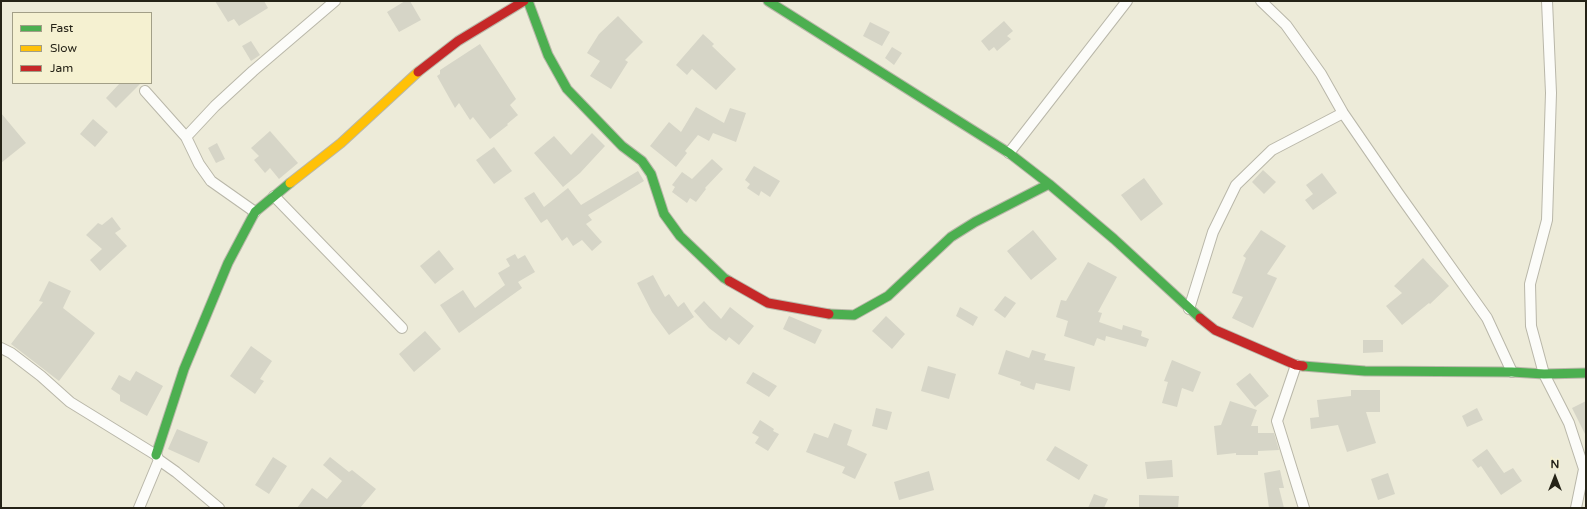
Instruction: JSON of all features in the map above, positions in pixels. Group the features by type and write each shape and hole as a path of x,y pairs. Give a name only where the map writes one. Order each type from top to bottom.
{"street":[{"path":"186,137 253,71 334,1"},
{"path":"139,508 158,457 184,369 228,263 255,212 341,143 423,67 458,41 524,1"},
{"path":"528,1 548,55 567,89 622,146 642,161 651,174 664,214 680,236 724,278 768,303 826,314 854,315 888,296 951,237 975,222 1049,184"},
{"path":"768,1 1009,153 1049,184 1114,239 1189,309 1215,330 1296,365 1366,371 1586,374"},
{"path":"1009,153 1127,1"},
{"path":"1261,1 1290,31 1321,74 1343,113 1487,318 1512,372"},
{"path":"1547,1 1551,93 1547,220 1530,284 1531,326 1544,374 1568,423 1584,469 1576,508"},
{"path":"145,91 186,137 199,164 211,181 255,212"},
{"path":"1189,309 1213,232 1236,185 1272,150 1343,113"},
{"path":"274,196 402,328"},
{"path":"1,348 11,353 41,376 70,402 158,457 219,508"},
{"path":"1296,365 1277,421 1304,508"}],"building":[{"path":"215,1 264,1 268,8 239,26 234,19 228,22"},
{"path":"405,1 410,1 421,20 399,32 387,12"},
{"path":"618,16 643,42 625,60 628,62 611,89 590,76 600,61 587,53 599,34"},
{"path":"1004,21 1013,31 1007,36 1011,39 997,51 994,47 989,51 981,41"},
{"path":"870,22 890,32 882,46 863,36"},
{"path":"703,34 714,44 712,46 736,69 716,90 692,69 687,75 676,65"},
{"path":"251,41 260,55 251,61 242,46"},
{"path":"480,44 516,99 510,105 518,115 490,139 473,117 470,120 459,103 455,108 437,76 440,74 440,70"},
{"path":"892,47 902,53 894,65 885,58"},
{"path":"119,84 140,84 116,108 106,98"},
{"path":"696,107 724,123 730,108 746,113 736,142 713,133 709,141 698,135 685,151 687,153 676,167 650,146 669,122 681,132"},
{"path":"1,113 26,143 1,163"},
{"path":"93,119 108,132 95,147 80,134"},
{"path":"270,131 298,163 279,179 270,168 265,173 254,160 259,156 251,148"},
{"path":"592,133 605,146 580,173 563,187 534,153 554,136 571,155"},
{"path":"217,143 225,159 216,163 208,148"},
{"path":"494,147 512,171 494,184 476,160"},
{"path":"712,159 723,169 705,188 706,189 696,202 690,198 687,203 672,192 675,187 672,185 682,172 692,179"},
{"path":"754,166 780,181 770,197 761,191 759,196 747,188 750,184 745,180"},
{"path":"1263,170 1276,182 1264,194 1252,182"},
{"path":"638,171 644,181 588,215 592,220 586,224 602,242 592,251 582,240 573,246 567,237 562,241 547,219 541,223 524,198 534,192 544,207 568,188 581,205"},
{"path":"1322,173 1337,193 1313,210 1305,200 1313,194 1306,185"},
{"path":"1144,178 1163,204 1141,221 1121,195"},
{"path":"112,217 121,229 115,233 127,246 100,271 90,260 102,249 86,235 98,223 102,225"},
{"path":"1033,230 1057,259 1031,280 1007,251"},
{"path":"1261,230 1286,246 1267,274 1277,278 1253,328 1232,318 1243,297 1232,293 1246,258 1243,256"},
{"path":"439,250 454,269 435,284 420,266"},
{"path":"515,254 518,259 525,255 535,272 518,282 522,288 459,333 440,305 463,290 475,308 505,285 498,273 510,266 506,259"},
{"path":"1423,258 1449,286 1430,304 1429,303 1402,325 1386,306 1402,293 1394,286"},
{"path":"1088,262 1117,277 1098,312 1102,313 1099,322 1122,330 1123,325 1142,331 1141,336 1149,339 1146,347 1106,336 1105,341 1097,338 1094,346 1064,336 1068,321 1056,317 1061,300 1066,301"},
{"path":"653,275 665,297 669,294 678,307 684,302 694,317 669,335 652,312 637,283"},
{"path":"49,281 71,291 63,308 95,333 59,381 11,344 43,302 39,301"},
{"path":"1005,296 1016,303 1005,318 994,310"},
{"path":"704,301 721,319 730,307 754,326 739,345 729,337 726,341 709,328 694,311"},
{"path":"960,307 978,317 973,326 956,316"},
{"path":"789,316 822,330 815,344 783,329"},
{"path":"886,316 905,334 892,349 872,331"},
{"path":"425,331 441,349 414,372 399,354"},
{"path":"1363,340 1383,340 1383,352 1363,353"},
{"path":"251,346 272,361 260,379 264,381 255,394 230,376"},
{"path":"1006,350 1029,358 1032,350 1046,354 1044,360 1075,367 1070,391 1036,383 1034,390 1020,385 1021,382 998,374"},
{"path":"1172,360 1201,372 1193,392 1182,388 1177,407 1162,403 1168,382 1164,381"},
{"path":"928,366 956,374 949,399 921,391"},
{"path":"136,371 163,386 147,416 120,401 120,395 111,389 119,375 130,381"},
{"path":"753,372 777,386 769,397 746,383"},
{"path":"1250,373 1269,396 1255,407 1236,384"},
{"path":"1351,390 1380,390 1380,412 1366,412 1376,443 1347,452 1338,425 1311,429 1310,418 1319,417 1317,400 1351,396"},
{"path":"1230,401 1257,410 1251,426 1258,426 1258,433 1274,433 1279,450 1258,451 1258,455 1236,455 1236,453 1217,455 1214,426 1221,425"},
{"path":"1586,401 1586,436 1572,408"},
{"path":"876,408 892,412 887,430 872,426"},
{"path":"1477,408 1483,420 1467,427 1462,416"},
{"path":"760,420 779,434 768,451 755,443 759,437 752,433"},
{"path":"834,423 852,430 847,445 867,454 855,479 842,473 845,467 806,452 814,433 828,438"},
{"path":"177,429 208,442 199,463 168,449"},
{"path":"1055,446 1088,465 1079,480 1046,460"},
{"path":"1487,449 1504,473 1513,468 1522,481 1501,495 1481,466 1478,468 1472,460"},
{"path":"273,457 287,466 269,494 255,485"},
{"path":"330,457 349,472 352,470 376,489 360,508 297,508 312,488 327,499 342,481 323,465"},
{"path":"1172,460 1173,477 1147,479 1145,462"},
{"path":"1280,470 1284,488 1279,488 1284,508 1269,508 1264,473"},
{"path":"929,471 934,490 899,500 894,482"},
{"path":"1388,473 1395,494 1378,500 1371,479"},
{"path":"1094,494 1108,499 1104,508 1088,508"},
{"path":"1139,495 1179,496 1178,508 1139,508"}],"traffic: fast":[{"path":"528,1 548,55 567,89 622,146 642,161 651,174 664,214 680,236 729,281"},
{"path":"768,1 1009,153 1049,184 1114,239 1200,318"},
{"path":"156,455 184,369 228,263 255,212 290,183"},
{"path":"829,314 854,315 888,296 951,237 975,222 1049,184"},
{"path":"1303,366 1365,371 1512,372 1544,374 1586,373"}],"traffic: slow":[{"path":"290,183 341,143 418,72"}],"traffic: jam":[{"path":"418,72 458,41 524,1"},
{"path":"729,281 768,303 829,314"},
{"path":"1200,318 1215,330 1296,365 1303,366"}]}
